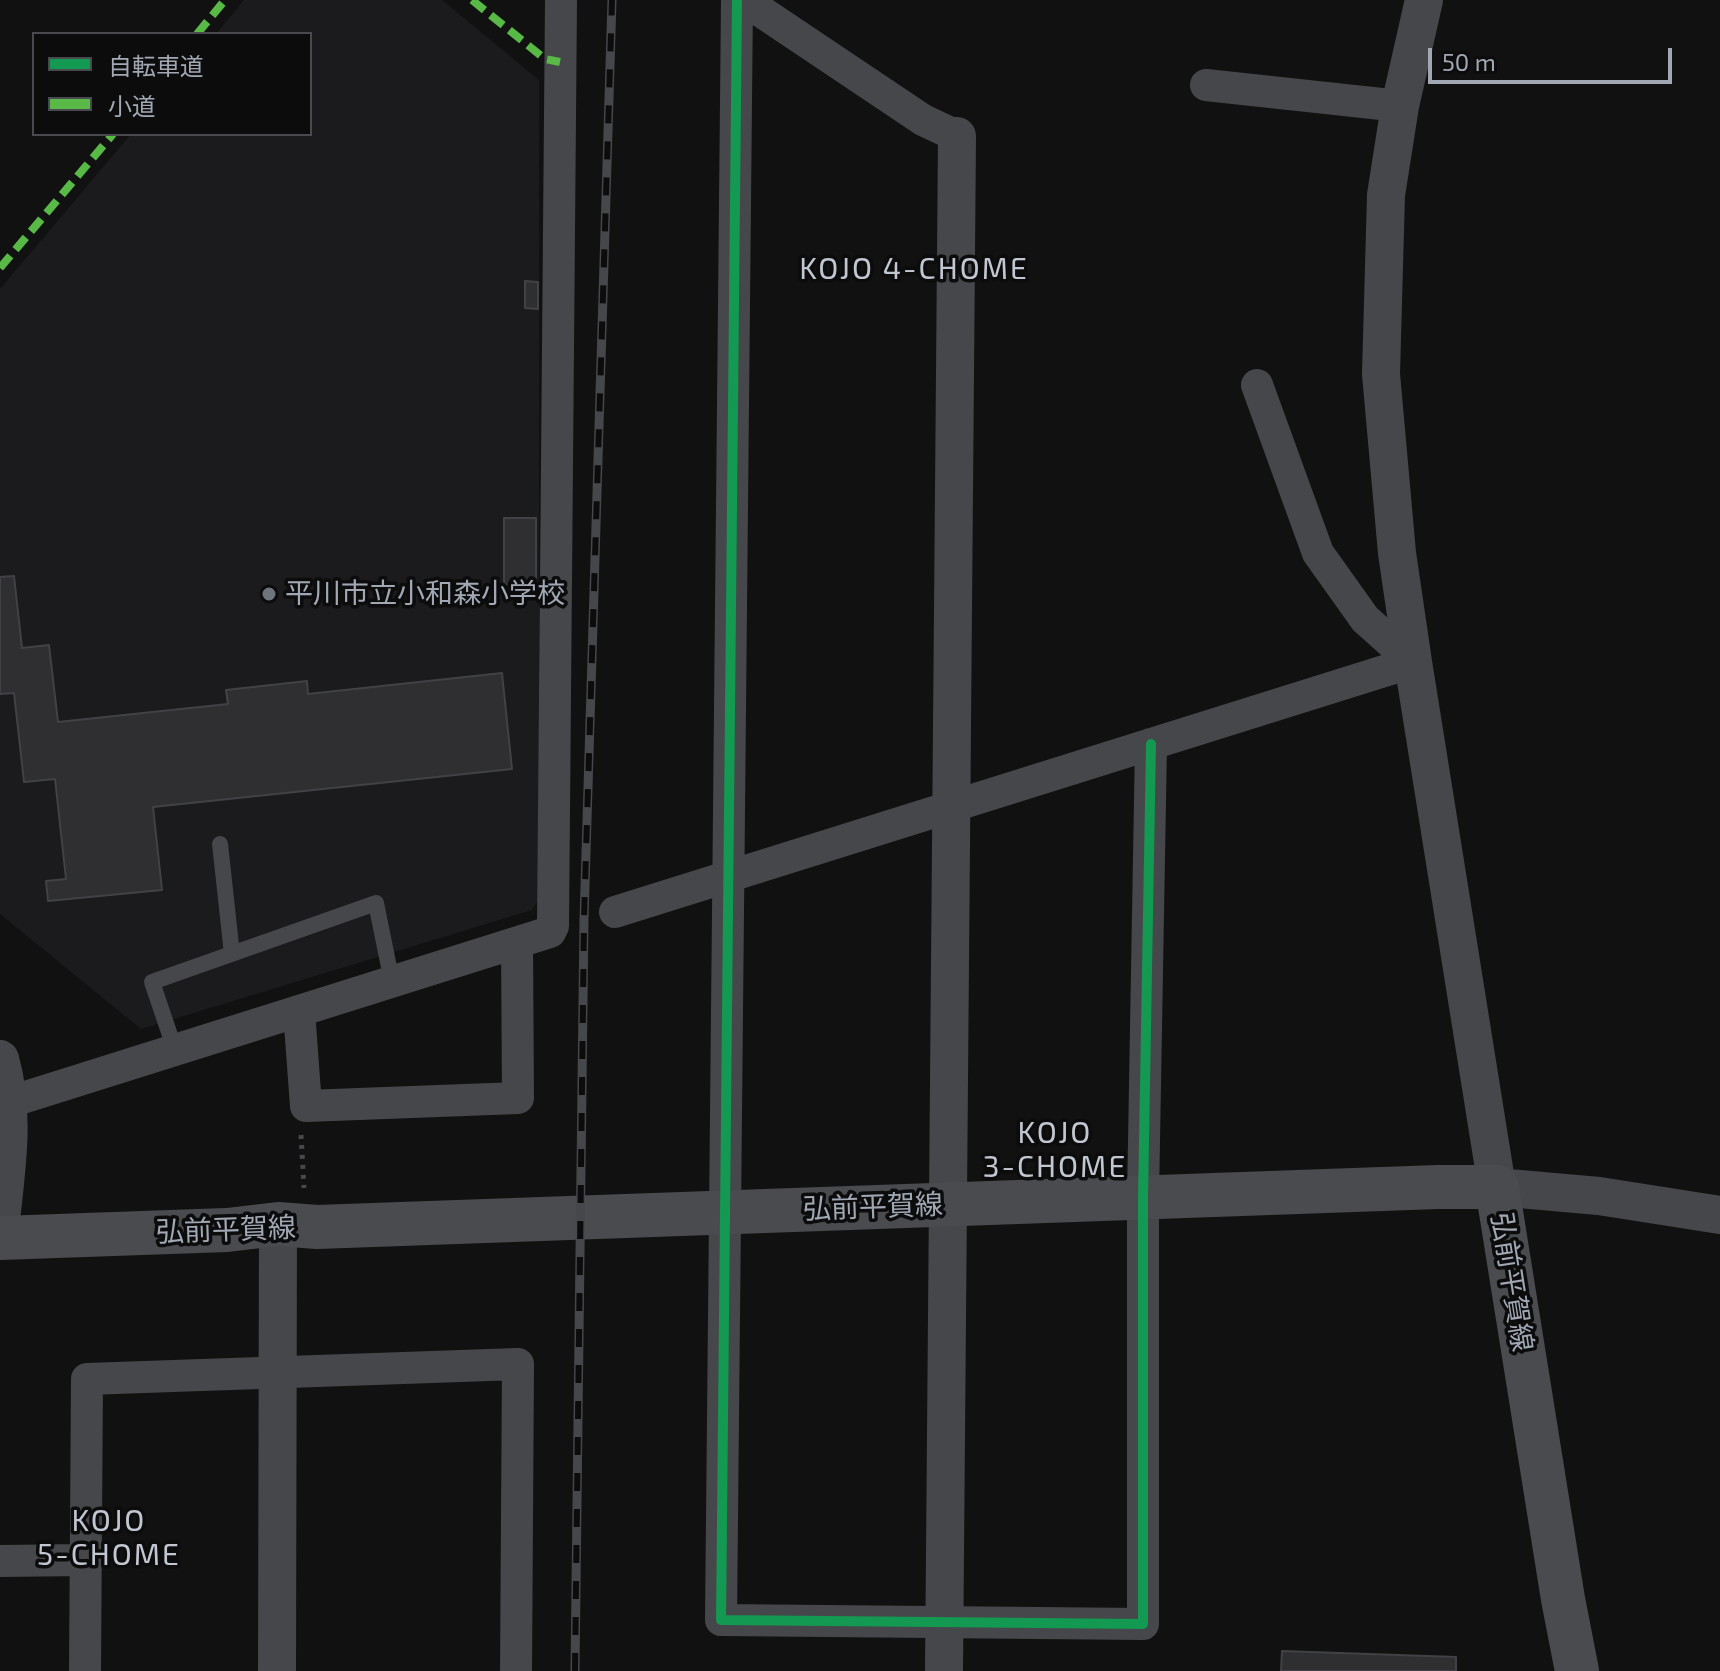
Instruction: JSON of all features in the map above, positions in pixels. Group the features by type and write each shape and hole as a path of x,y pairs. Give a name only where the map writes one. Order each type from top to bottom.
{"main road":[{"name":"弘前平賀線","path":"0,1238 227,1230 291,1210 317,1227 1497,1187 1577,1671"}],"street":[{"path":"4,1104 550,932 553,926 561,0"},
{"path":"737,0 721,1620 1143,1624 1143,1198 1151,744"},
{"path":"744,0 923,120 957,136 944,1671"},
{"path":"1424,0 1400,106 1386,195 1381,374 1397,553 1497,1187 1599,1196 1720,1215"},
{"path":"1206,85 1400,106"},
{"path":"1257,385 1318,553 1365,619 1413,662"},
{"path":"615,912 1413,662"},
{"path":"299,1011 306,1106 518,1098 517,943"},
{"path":"0,1059 9,1131 0,1229"},
{"path":"277,1671 279,1372 291,1210"},
{"path":"85,1671 87,1379 518,1364 516,1671"},
{"path":"0,1561 85,1560"}],"lane":[{"path":"220,844 232,954"},
{"path":"175,1050 152,982 376,903 392,982"}],"path":[{"path":"291,1210 306,1106"}],"shaded area":[{"name":"平川市立小和森小学校","path":"244,0 442,0 539,80 539,899 532,910 141,1029 0,914 0,289 129,136 312,136 312,32 218,32"}],"building":[{"path":"525,281 538,282 538,309 525,308"},
{"path":"504,518 536,518 536,585 504,584"},
{"path":"14,576 22,648 49,645 58,722 228,704 226,690 307,681 308,694 502,673 512,769 153,807 162,890 48,901 46,881 66,879 55,779 24,782 14,693 0,694 0,577"},
{"path":"1282,1651 1456,1657 1456,1671 1281,1671"}],"railway":[{"path":"575,1671 584,919 612,0"}],"marked path":[{"path":"199,32 225,0"},
{"path":"472,0 545,59 560,62"},
{"path":"0,268 111,136"}],"cycle path":[{"path":"737,0 721,1620 1143,1624 1143,1198 1151,744"}],"place":[{"name":"平川市立小和森小学校","path":"269,594"}],"district":[{"name":"KOJO 4-CHOME","path":"914,269"},
{"name":"KOJO 3-CHOME","path":"1055,1150"},
{"name":"KOJO 5-CHOME","path":"109,1538"}]}
